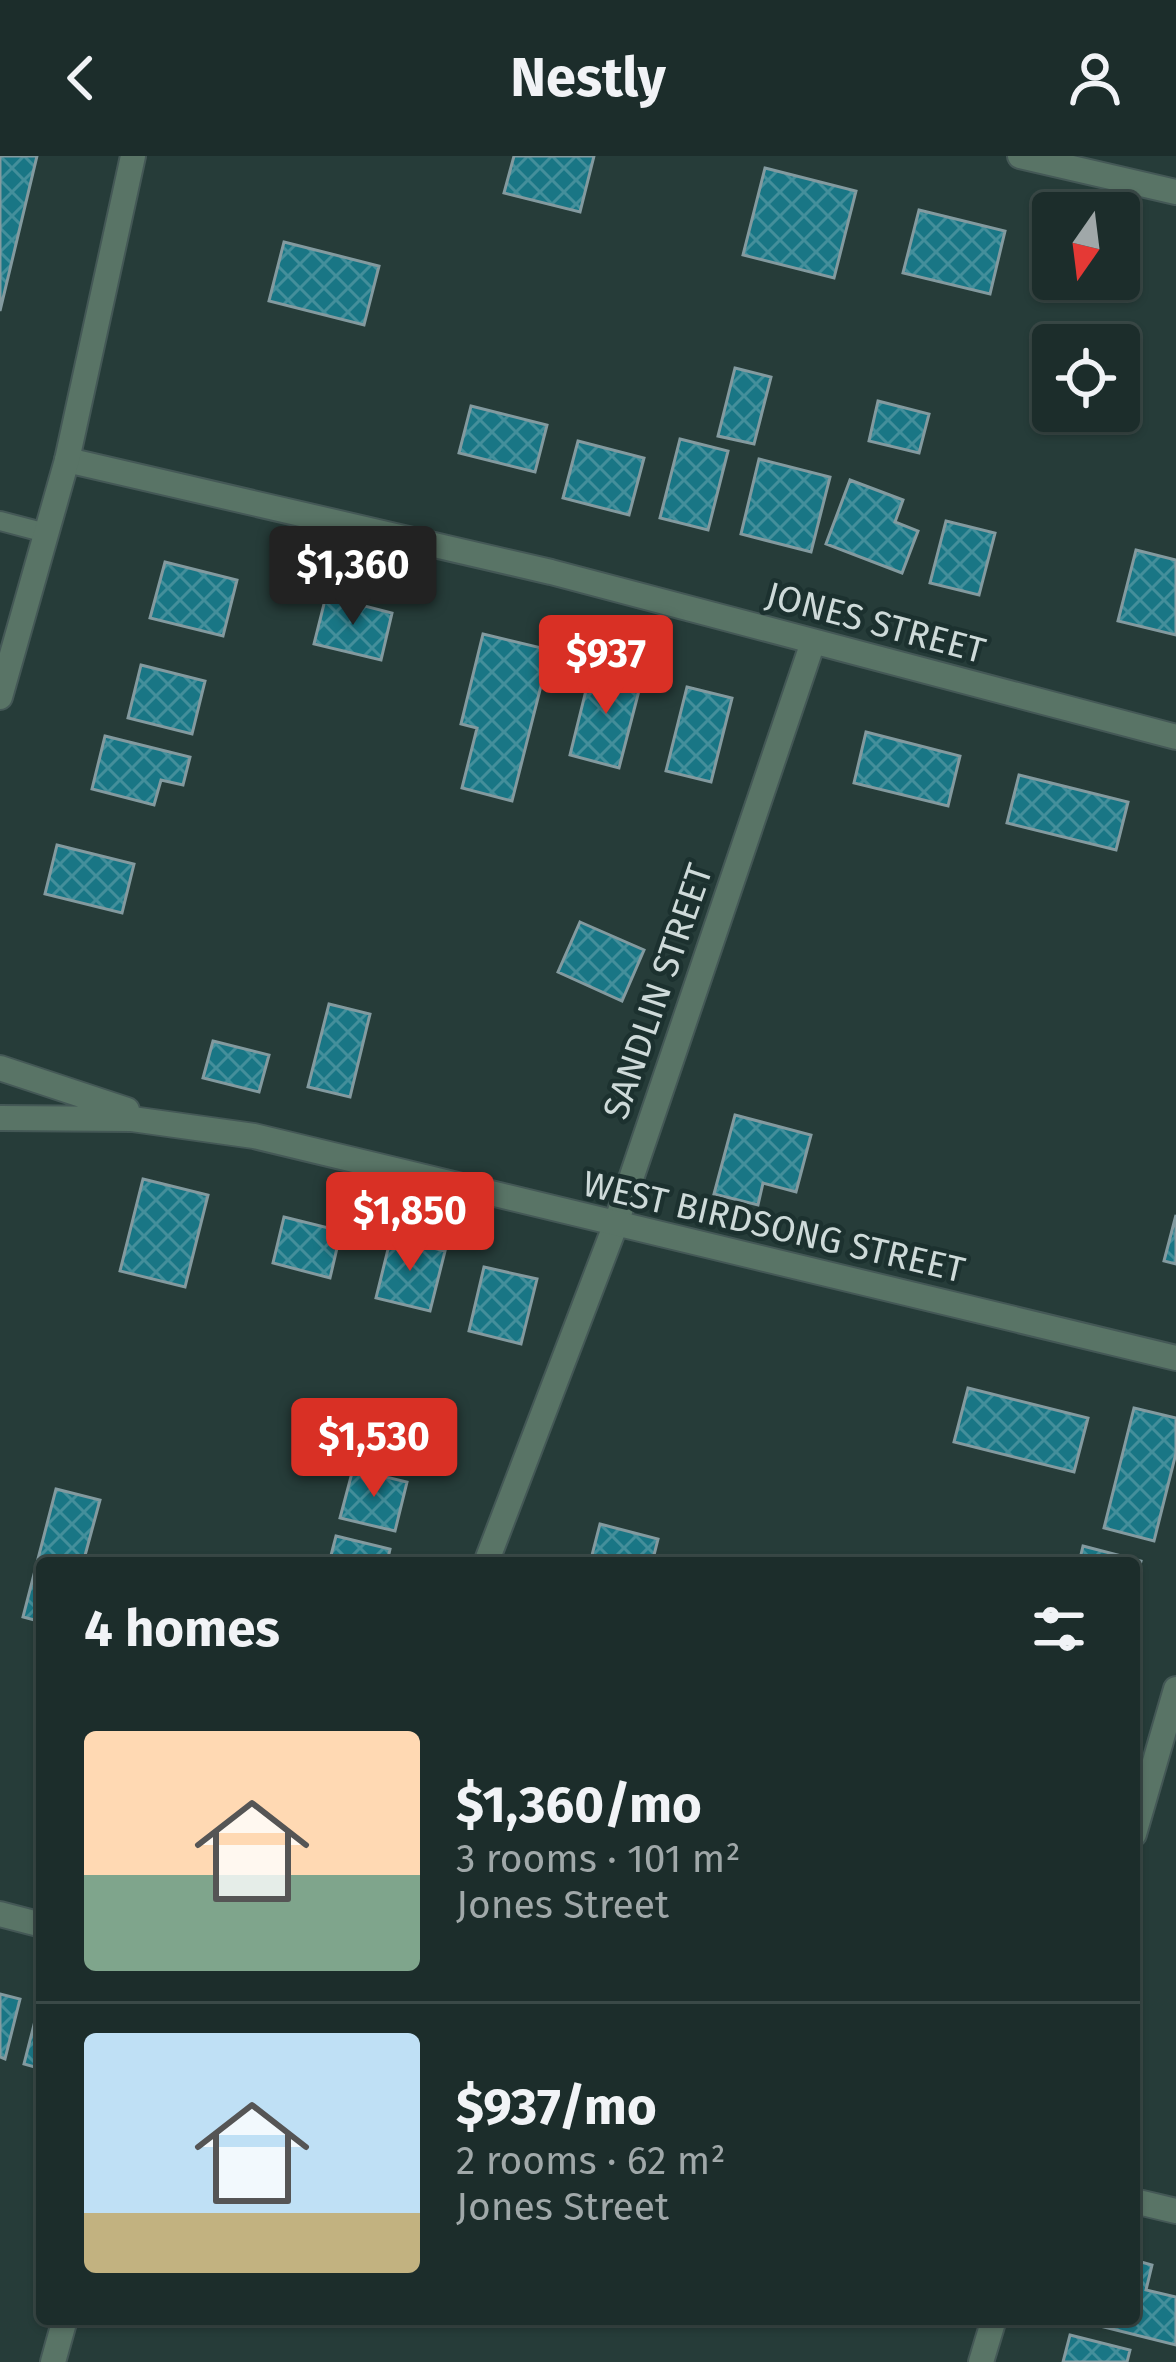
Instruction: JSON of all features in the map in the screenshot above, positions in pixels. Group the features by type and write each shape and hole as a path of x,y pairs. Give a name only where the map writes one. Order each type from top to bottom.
{"street":[{"path":"0,697 68,460 133,156"},
{"path":"1020,156 1176,192"},
{"name":"JONES STREET","path":"68,460 551,572 1176,737"},
{"name":"SANDLIN STREET","path":"488,1557 615,1226 813,642"},
{"path":"0,1068 158,1120"},
{"name":"WEST BIRDSONG STREET","path":"0,1118 158,1120 254,1136 1176,1358"},
{"path":"1140,1813 1176,1689"},
{"path":"0,1914 36,1923"},
{"path":"1140,2203 1176,2212"},
{"path":"52,2362 63,2325"},
{"path":"981,2362 992,2325"}],"lane":[{"path":"0,521 46,533"}],"building":[{"path":"0,156 37,156 0,311"},
{"path":"514,156 594,156 580,212 504,193"},
{"path":"765,168 856,191 834,278 743,255"},
{"path":"919,210 1005,231 990,294 903,273"},
{"path":"284,242 379,266 364,325 269,301"},
{"path":"735,368 771,377 754,444 718,436"},
{"path":"878,401 929,414 919,453 869,441"},
{"path":"471,406 547,425 535,472 459,453"},
{"path":"680,439 728,451 708,530 660,518"},
{"path":"578,441 644,458 629,515 563,498"},
{"path":"759,459 830,477 811,552 741,534"},
{"path":"850,480 903,500 895,522 918,531 902,573 826,544"},
{"path":"946,521 995,533 979,595 930,583"},
{"path":"1136,550 1176,560 1176,635 1118,621"},
{"path":"165,562 237,580 223,636 150,618"},
{"path":"326,596 392,613 381,660 314,644"},
{"path":"483,634 550,650 512,801 462,788 477,728 461,724"},
{"path":"141,665 205,681 192,734 128,718"},
{"path":"592,666 642,679 619,768 570,755"},
{"path":"687,687 732,698 711,782 666,771"},
{"path":"866,732 960,756 948,806 854,783"},
{"path":"105,736 190,757 183,785 161,780 154,805 92,789"},
{"path":"1019,775 1128,802 1116,850 1007,823"},
{"path":"57,845 134,864 122,913 45,894"},
{"path":"580,922 644,950 622,1001 558,972"},
{"path":"329,1004 370,1014 350,1097 308,1087"},
{"path":"213,1041 269,1055 259,1092 203,1078"},
{"path":"735,1115 811,1135 796,1192 763,1183 758,1205 714,1194"},
{"path":"143,1179 208,1195 185,1287 120,1271"},
{"path":"1176,1215 1176,1264 1164,1261"},
{"path":"284,1217 341,1231 330,1278 273,1263"},
{"path":"391,1237 445,1251 430,1311 376,1298"},
{"path":"484,1267 537,1279 521,1344 469,1331"},
{"path":"968,1388 1088,1418 1074,1472 954,1442"},
{"path":"1134,1408 1176,1418 1176,1453 1154,1541 1104,1528"},
{"path":"353,1469 407,1482 395,1531 340,1518"},
{"path":"56,1489 100,1500 85,1557 38,1557"},
{"path":"600,1524 658,1539 654,1557 592,1557"},
{"path":"336,1536 390,1549 388,1557 331,1557"},
{"path":"1083,1546 1126,1557 1080,1557"},
{"path":"36,1567 36,1620 23,1617"},
{"path":"0,1994 20,1999 5,2059 0,2057"},
{"path":"36,2017 36,2067 24,2064"},
{"path":"1140,2262 1152,2265 1146,2290 1176,2297 1176,2345 1096,2325 1140,2325"},
{"path":"1070,2335 1130,2350 1127,2362 1063,2362"}]}
